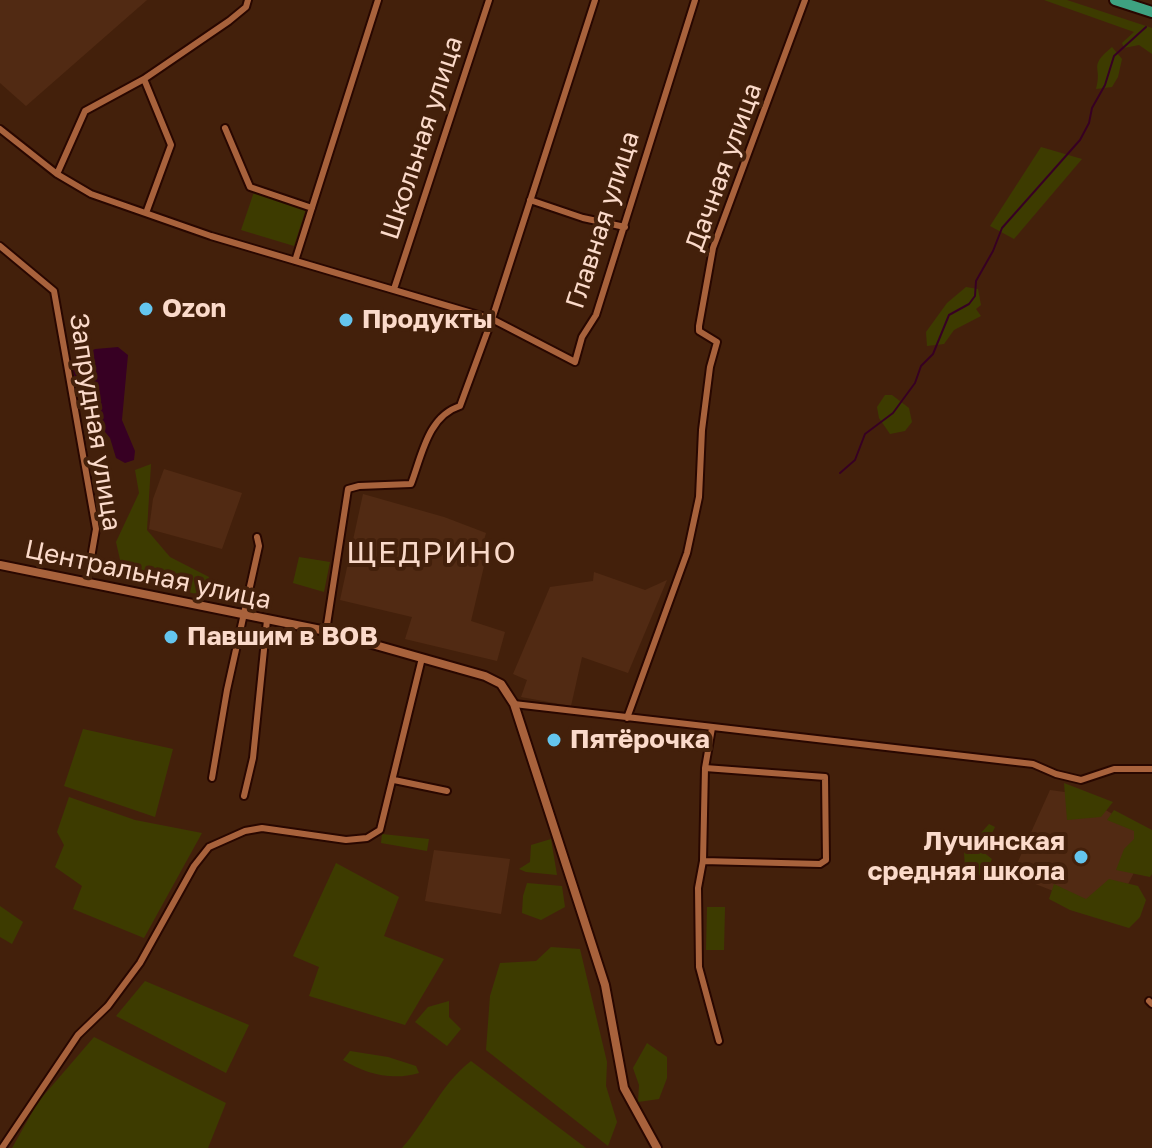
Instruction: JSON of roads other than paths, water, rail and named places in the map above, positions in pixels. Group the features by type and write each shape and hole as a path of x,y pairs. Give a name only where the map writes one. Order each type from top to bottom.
{"highway":[{"path":"1115,0 1152,12"}],"street":[{"path":"57,174 85,111 144,79 229,21 246,7 248,0"},
{"path":"295,261 378,0"},
{"name":"Школьная улица","path":"394,289 489,0"},
{"path":"326,631 348,489 411,484 433,426 446,411 460,406 492,319 595,0"},
{"name":"Главная улица","path":"492,319 575,362 582,337 596,315 695,0"},
{"name":"Дачная улица","path":"627,718 687,553 699,497 701,435 710,367 717,342 699,331 713,248 805,0"},
{"path":"144,79 171,145 146,213"},
{"path":"225,128 250,187 312,208"},
{"path":"0,129 57,174 91,194 295,261 492,319"},
{"path":"530,200 583,218 625,227"},
{"name":"Запрудная улица","path":"0,246 54,291 96,529 87,581"},
{"path":"212,778 259,546 257,537"},
{"name":"Центральная улица","path":"0,565 326,631 485,676 501,684 514,704 605,985 624,1088 657,1148"},
{"path":"244,796 253,758 267,620"},
{"path":"2,1148 78,1035 108,1006 140,963 194,866 214,843 253,829 280,829 346,840 367,838 380,830 422,658"},
{"path":"514,704 1033,764 1081,780 1114,769 1152,769"},
{"path":"712,728 705,768 703,861 698,888 699,967 719,1041"},
{"path":"703,861 820,864 826,860 825,777 705,768"},
{"path":"394,780 447,791"}],"waterway":[{"path":"840,473 855,460 865,434 893,413 915,383 921,366 933,354 949,315 969,304 975,296 976,281 1002,228 1080,140 1105,85 1114,56 1146,27"}],"place":[{"name":"Ozon","path":"146,309"},
{"name":"Продукты","path":"346,320"},
{"name":"Павшим в ВОВ","path":"171,637"},
{"name":"Пятёрочка","path":"554,740"},
{"name":"Лучинская средняя школа","path":"1081,857"}],"district":[{"name":"ЩЕДРИНО","path":"432,553"}]}
